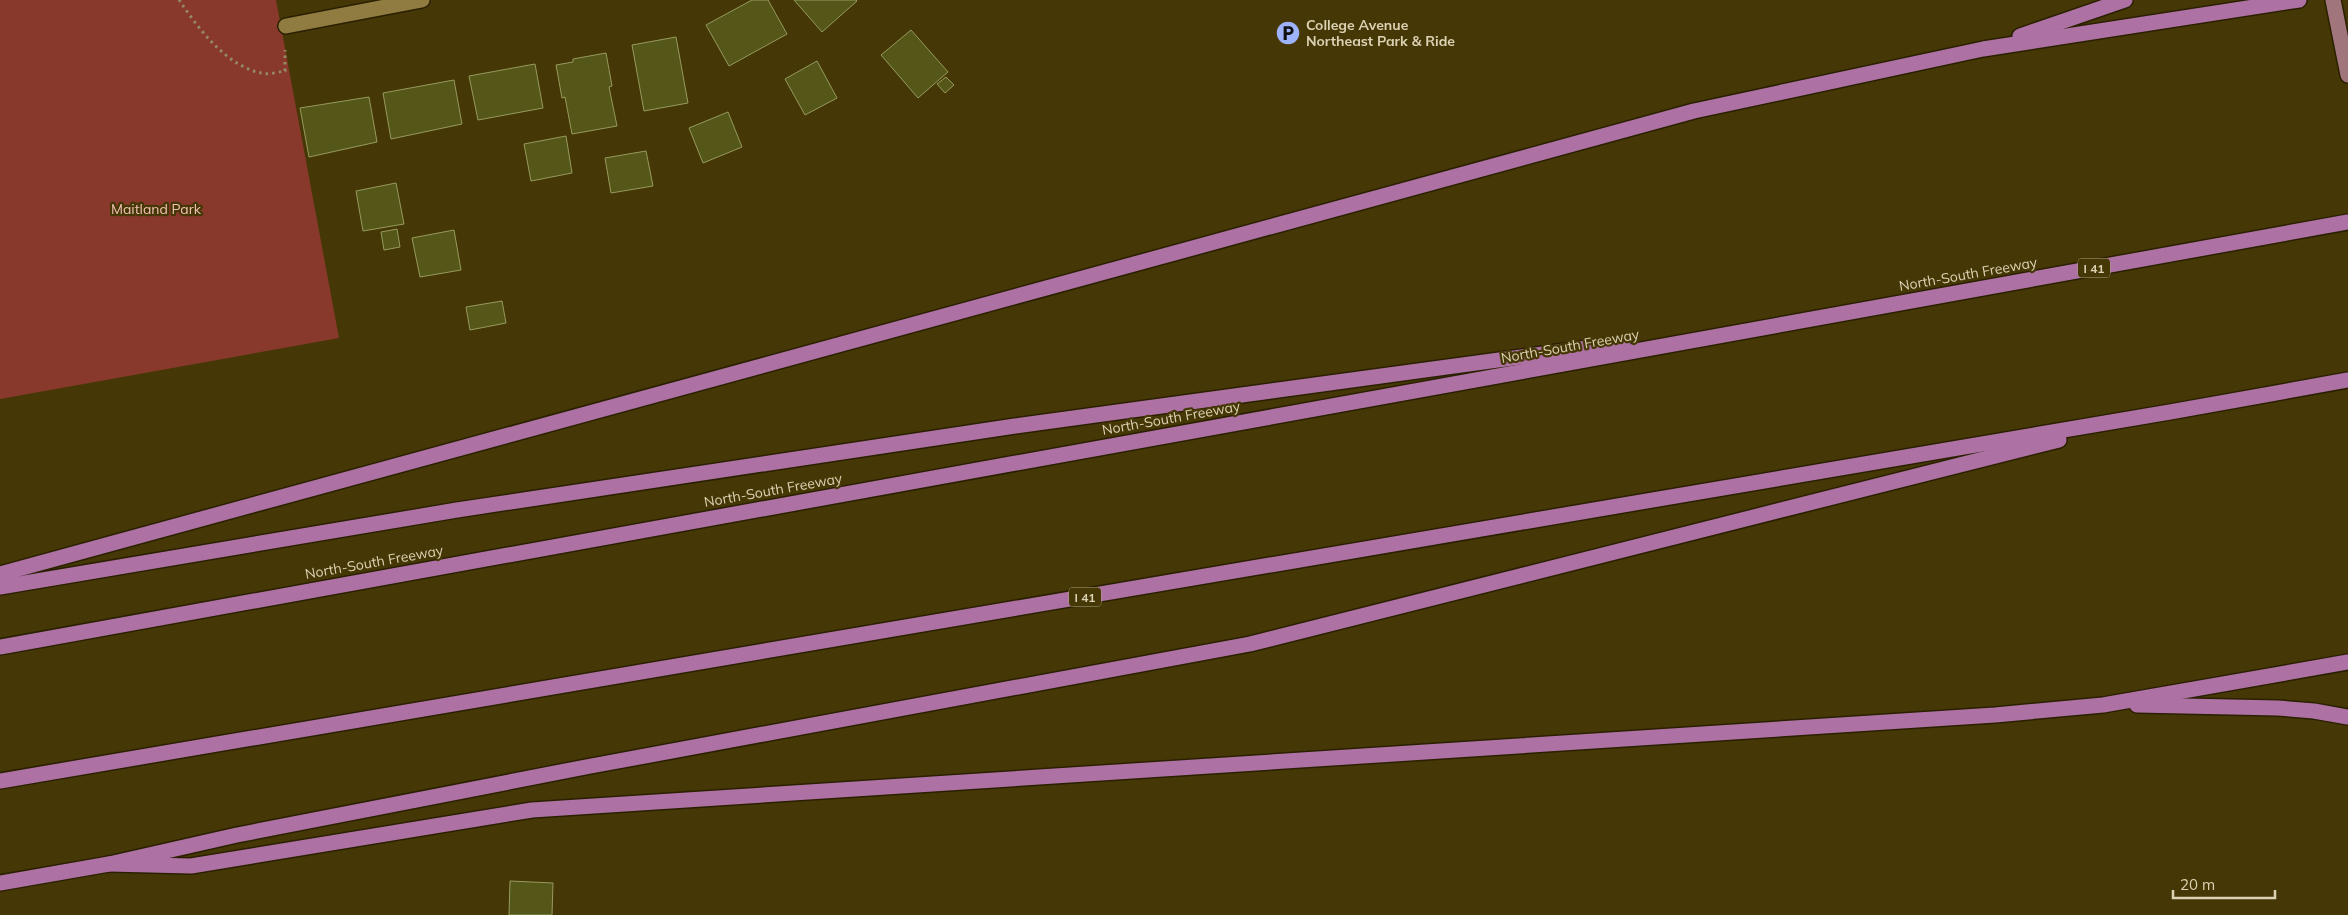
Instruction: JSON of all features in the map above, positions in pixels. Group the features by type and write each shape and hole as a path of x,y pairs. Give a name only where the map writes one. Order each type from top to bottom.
{"highway":[{"path":"1983,49 2125,0"},
{"path":"0,574 1694,111 1983,49 2299,0"},
{"name":"North-South Freeway","path":"0,647 2348,222"},
{"path":"0,587 457,510 1015,426 1840,314"},
{"name":"I 41","path":"0,781 2170,412 2348,380"},
{"path":"0,883 109,864 238,835 866,713 1250,644 2170,412"},
{"path":"109,864 191,866 532,810 1995,716 2103,705 2348,662"},
{"path":"2103,705 2278,708 2314,711 2348,717"}],"main road":[{"path":"2333,0 2348,75"}],"street":[{"path":"286,26 422,0"}],"path":[{"path":"180,0 200,31 235,62 262,74 284,71"}],"green space":[{"name":"Maitland Park","path":"0,0 276,0 339,338 0,399"}],"building":[{"path":"752,0 768,0 787,34 729,66 706,25"},
{"path":"794,0 856,0 857,1 822,32"},
{"path":"911,30 948,72 918,98 881,55"},
{"path":"676,37 688,103 644,111 632,45"},
{"path":"606,53 612,86 609,87 617,126 572,134 565,97 562,98 556,65 573,62 573,59"},
{"path":"817,61 837,98 805,115 785,79"},
{"path":"535,64 543,108 478,120 469,76"},
{"path":"946,77 954,85 945,93 937,84"},
{"path":"454,80 462,124 391,139 383,93"},
{"path":"369,97 377,142 309,157 300,108"},
{"path":"728,112 742,147 703,163 689,128"},
{"path":"566,136 572,173 531,181 524,144"},
{"path":"646,151 653,186 611,193 605,158"},
{"path":"396,183 404,224 363,231 356,191"},
{"path":"397,229 400,247 384,250 381,232"},
{"path":"454,230 461,270 420,277 412,238"},
{"path":"502,301 506,323 470,330 466,307"},
{"path":"510,881 553,883 552,915 509,915"}],"place":[{"name":"College Avenue Northeast Park & Ride","path":"1288,33"}]}
